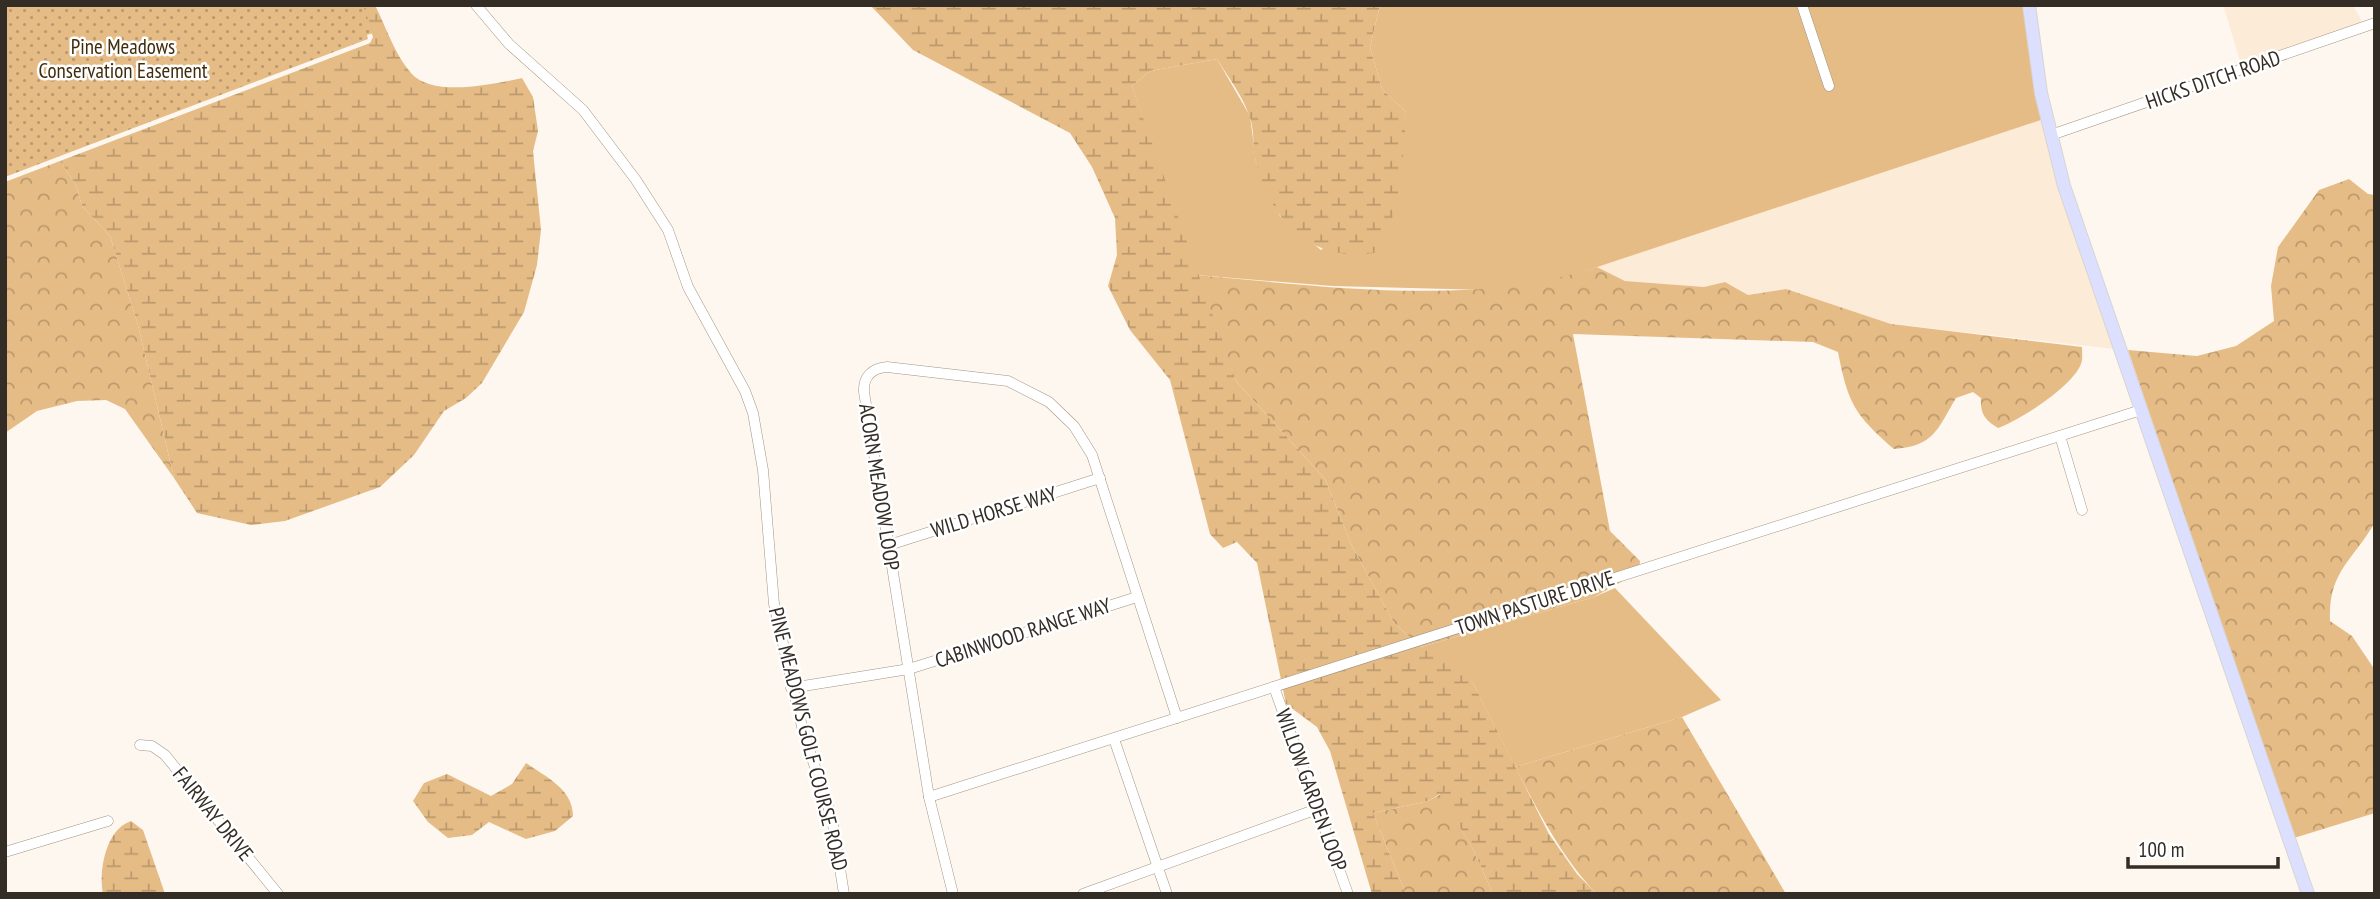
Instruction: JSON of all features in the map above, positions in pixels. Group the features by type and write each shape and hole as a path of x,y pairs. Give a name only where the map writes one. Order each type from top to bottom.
{"main road":[{"path":"2029,5 2041,93 2082,240 2308,894"}],"street":[{"name":"PINE MEADOWS GOLF COURSE ROAD","path":"476,5 509,44 583,110 636,180 668,230 688,287 745,391 754,413 764,470 774,604 791,688 832,818 844,894"},
{"path":"1802,5 1829,86"},
{"name":"HICKS DITCH ROAD","path":"2051,135 2375,23"},
{"name":"ACORN MEADOW LOOP","path":"929,797 863,388 868,375 880,368 997,378 1030,389 1059,409 1074,426 1087,445 1100,478 1177,718"},
{"name":"TOWN PASTURE DRIVE","path":"929,797 2141,411"},
{"path":"2060,436 2082,510"},
{"name":"WILD HORSE WAY","path":"889,545 1100,478"},
{"name":"CABINWOOD RANGE WAY","path":"791,688 909,669 1137,597"},
{"name":"WILLOW GARDEN LOOP","path":"1273,687 1349,894"},
{"path":"1114,739 1167,894"},
{"name":"FAIRWAY DRIVE","path":"140,746 152,746 165,755 278,894"},
{"path":"929,797 953,894"},
{"path":"1083,894 1317,808"},
{"path":"5,852 108,821"}],"shaded area":[{"path":"2223,5 2353,5 2362,22 2241,64"},
{"path":"2041,120 2059,188 2115,349 1891,324 1786,289 1748,295 1725,282 1704,287 1625,281 1597,267"}],"green space":[{"name":"Pine Meadows Conservation Easement","path":"5,5 363,5 373,33 367,35 368,39 5,177"},
{"path":"362,5 375,5 400,58 421,81 433,85 464,87 522,78 533,97 538,131 533,151 541,230 537,265 524,312 482,383 466,398 444,411 414,455 380,487 285,521 251,525 197,513 174,478 138,325 110,236 82,206 76,185 60,161 370,43 373,37"},
{"path":"870,5 1380,5 1370,47 1382,89 1406,112 1396,202 1379,252 1334,252 1315,245 1284,221 1263,184 1256,162 1251,120 1239,93 1217,59 1150,71 1132,86 1236,381 1325,479 1352,546 1394,623 1421,647 1446,657 1473,683 1549,834 1577,874 1597,894 1493,894 1473,849 1440,794 1428,801 1373,813 1406,894 1372,894 1330,751 1317,727 1286,704 1257,563 1237,542 1223,548 1210,534 1170,380 1130,330 1108,286 1117,255 1115,218 1092,167 1070,133 913,50"},
{"path":"1380,5 2023,5 2041,120 1555,281 1488,290 1332,286 1196,275 1132,86 1150,71 1217,59 1250,116 1256,162 1280,216 1321,250 1398,176 1406,112 1382,89 1370,47"},
{"path":"60,161 76,185 82,206 110,236 138,325 174,478 125,409 106,400 77,401 37,411 5,433 5,182"},
{"path":"2349,179 2368,194 2375,195 2375,522 2338,578 2330,604 2330,621 2352,636 2375,670 2375,813 2294,838 2128,350 2197,356 2236,346 2274,321 2271,286 2278,247 2319,190"},
{"path":"1597,267 1625,281 1704,287 1725,282 1748,295 1786,289 1891,324 2082,347 2082,362 2076,373 2057,392 2008,424 1998,428 1990,422 1981,408 1981,398 1973,392 1956,398 1939,427 1926,440 1894,449 1870,427 1855,407 1845,384 1838,352 1813,342 1573,334 1610,531 1640,561 1639,572 1594,597 1421,647 1394,623 1352,546 1325,479 1236,381 1196,275 1346,288 1450,290 1550,280"},
{"path":"1615,588 1721,700 1682,717 1515,767 1473,683 1421,647 1594,597"},
{"path":"1682,717 1786,894 1597,894 1572,865 1515,767"},
{"path":"526,763 557,785 572,807 573,816 555,831 526,839 489,822 472,835 448,838 428,822 413,801 424,783 447,774 491,796 512,784"},
{"path":"1441,794 1473,849 1493,894 1406,894 1373,813 1428,801"},
{"path":"131,821 143,830 165,894 103,894 102,874 106,852 115,833 122,825"}]}
